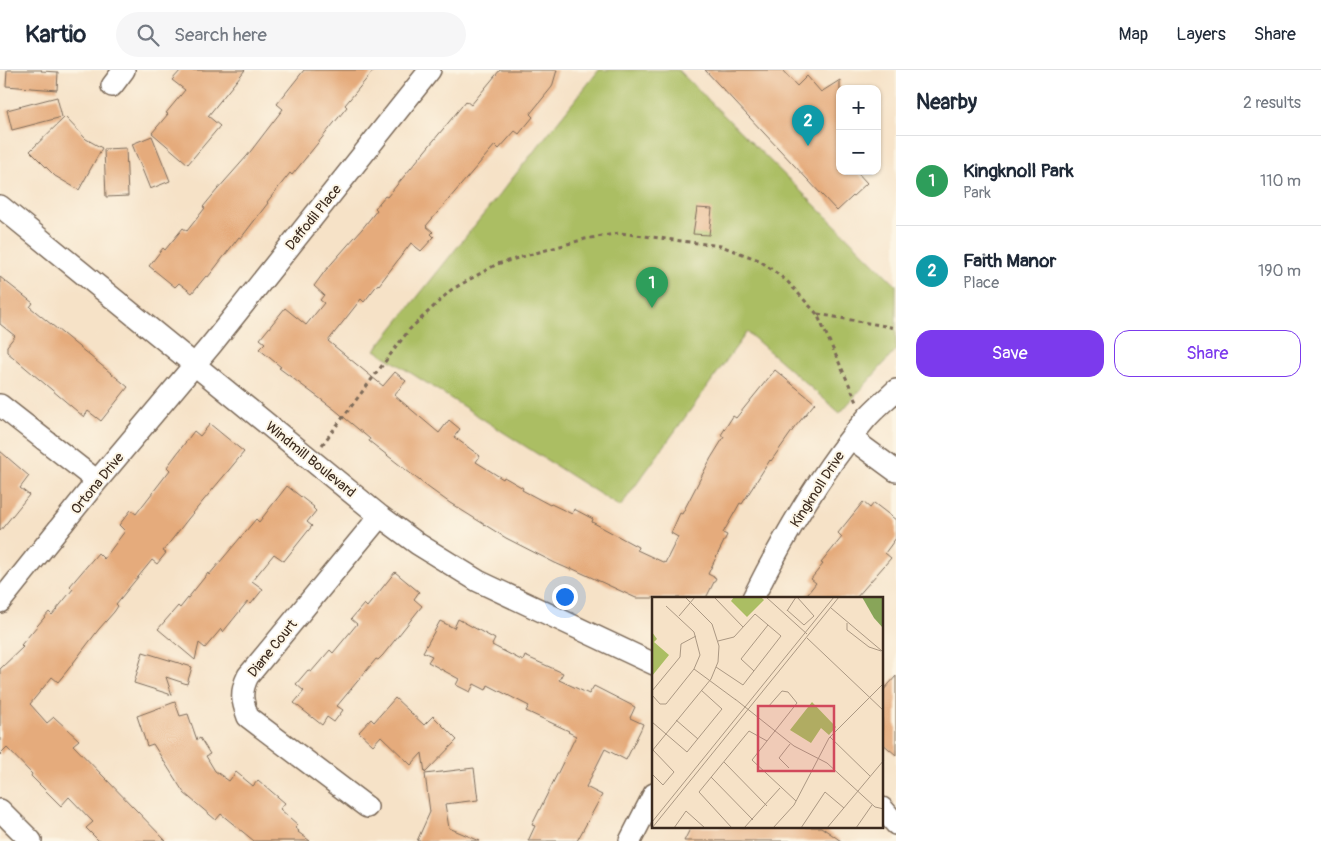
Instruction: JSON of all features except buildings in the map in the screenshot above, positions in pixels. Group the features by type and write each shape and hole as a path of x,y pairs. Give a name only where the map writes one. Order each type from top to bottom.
{"street":[{"name":"Daffodil Place","path":"195,364 430,70"},
{"name":"Windmill Boulevard","path":"0,206 380,516 418,544 478,581 652,663"},
{"name":"Ortona Drive","path":"0,602 97,481 195,364"},
{"name":"Kingknoll Drive","path":"754,597 801,511 823,476 866,418 896,390"},
{"path":"0,405 97,481"},
{"path":"851,438 896,471"},
{"name":"Diane Court","path":"367,807 248,717 242,703 243,687 248,676 380,516"},
{"path":"630,841 652,798"},
{"path":"0,810 31,841"},
{"path":"884,810 896,824"}],"path":[{"path":"311,459 409,330 451,290 497,264 585,239 620,233 721,246 759,260 787,280 817,314 851,391 866,418"},
{"path":"817,314 896,328"}],"green space":[{"path":"599,70 678,70 896,285 896,350 840,413 747,332 620,507 375,350"}],"place":[{"name":"Faith Manor","path":"808,146"},
{"name":"Kingknoll Park","path":"652,308"}]}
